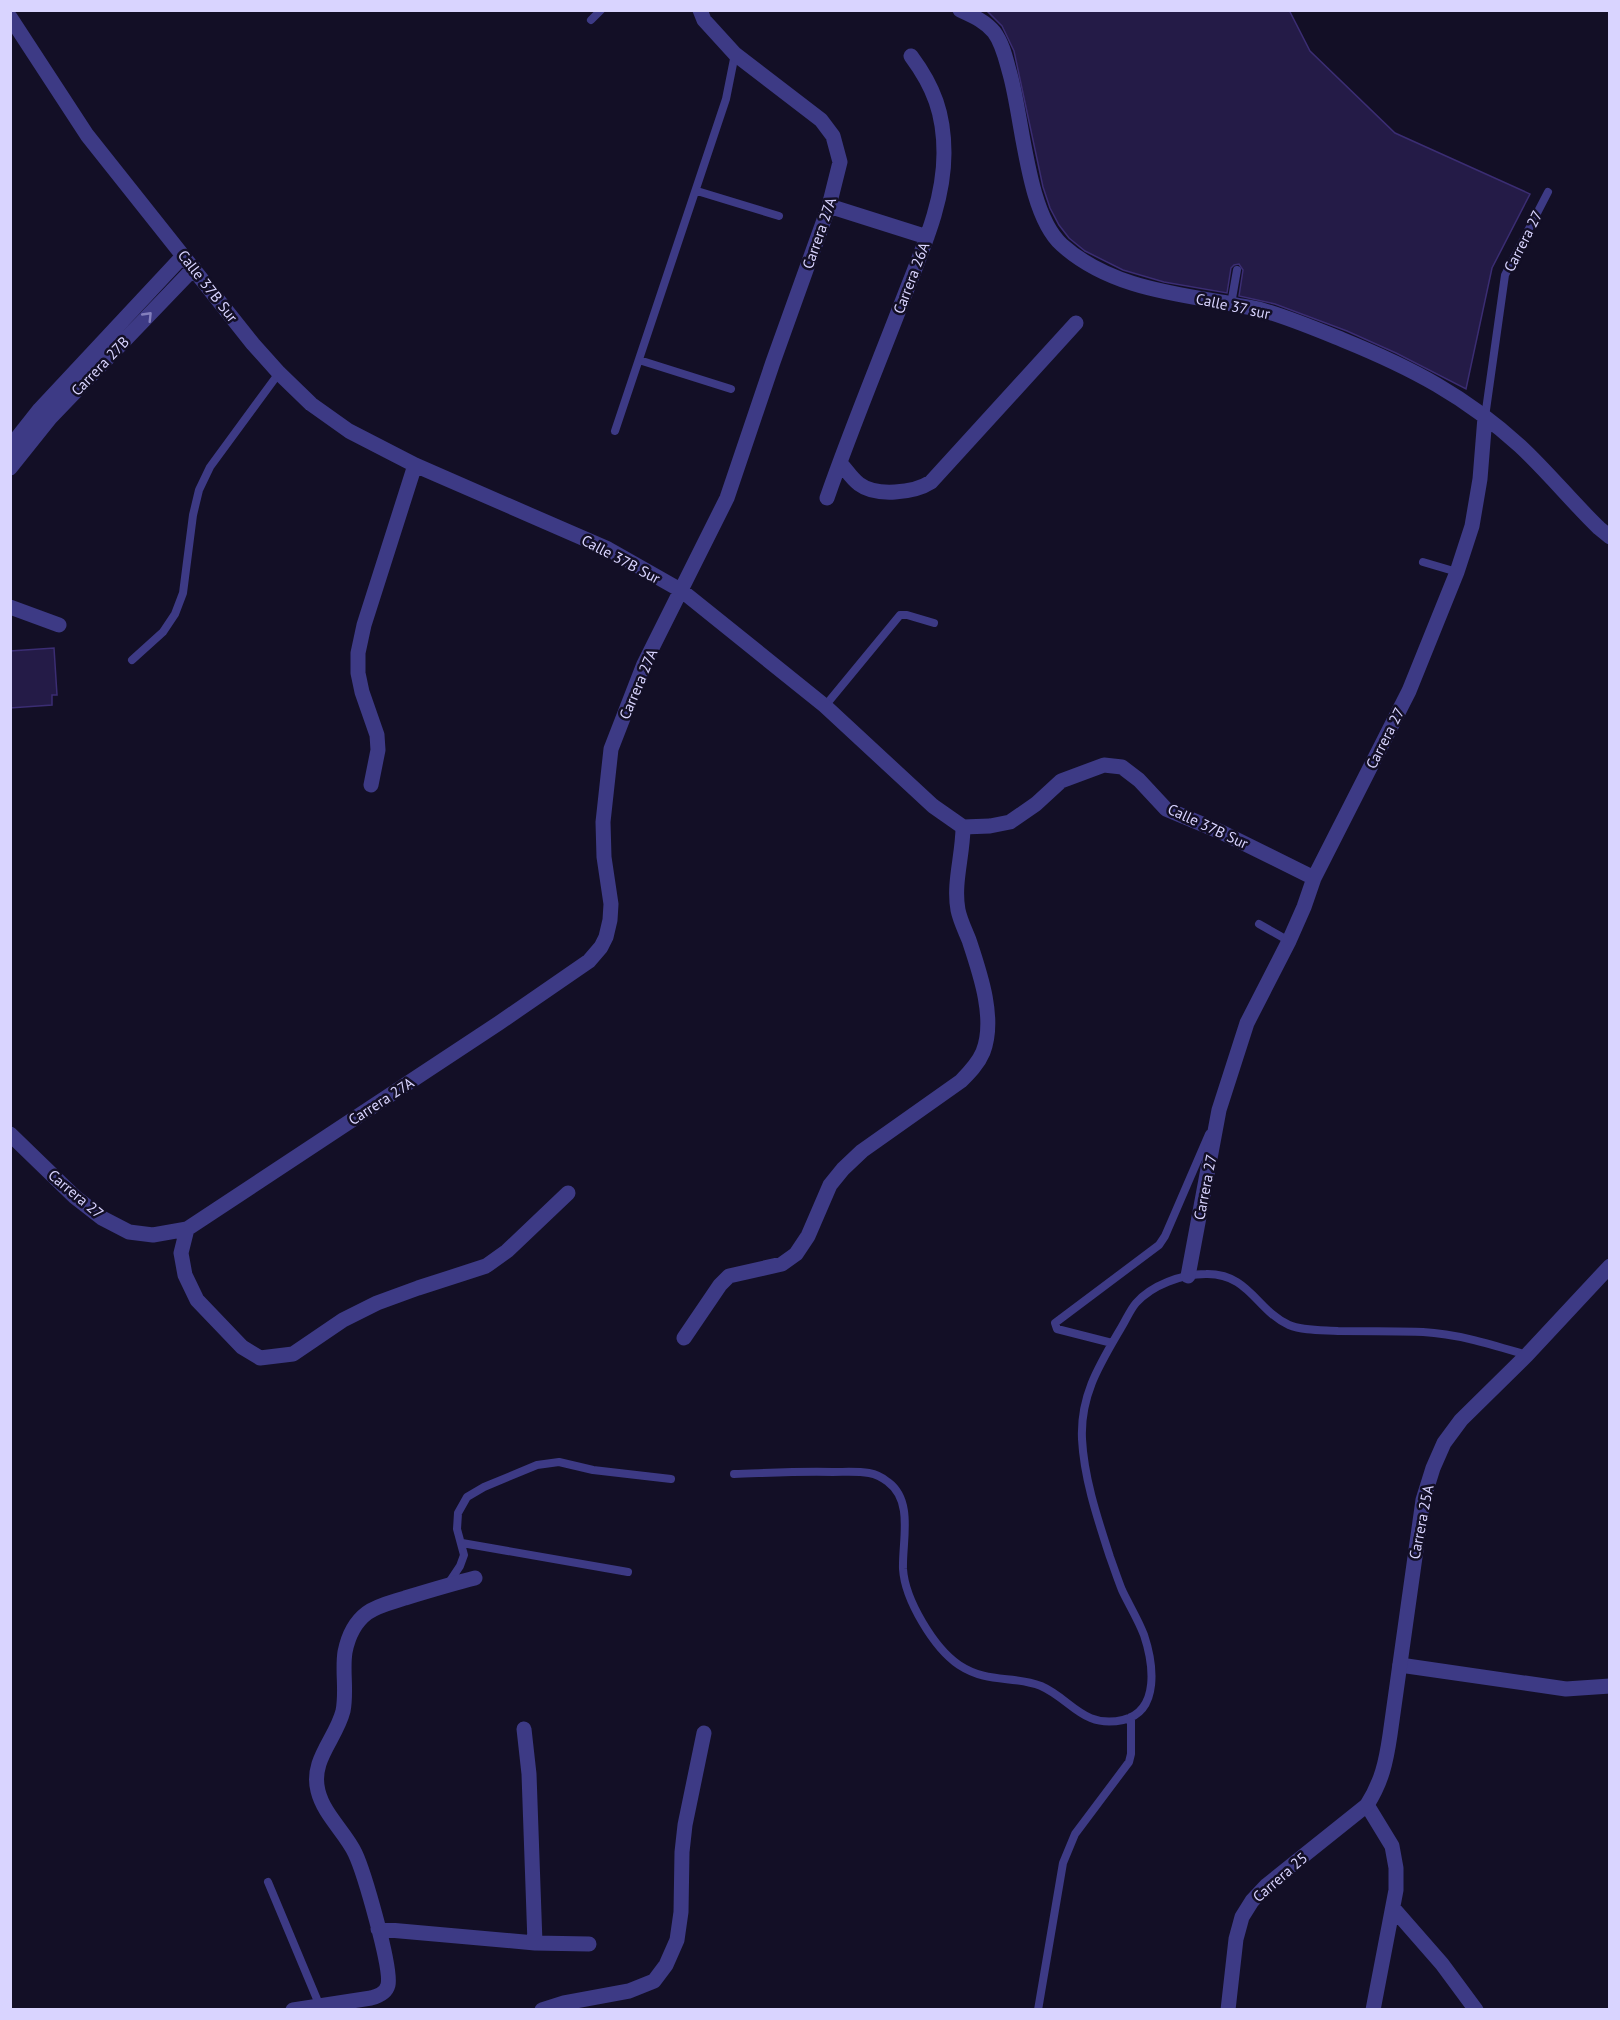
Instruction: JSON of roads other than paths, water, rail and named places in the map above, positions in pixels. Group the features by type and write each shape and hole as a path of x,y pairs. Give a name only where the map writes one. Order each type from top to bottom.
{"street":[{"name":"Carrera 27A","path":"187,1229 589,961 606,937 611,903 604,857 603,822 612,749 644,664 727,498 829,206 840,162 833,136 820,120 735,54 704,20 700,10"},
{"name":"Calle 37 sur","path":"960,10 979,19 995,33 1004,52 1016,96 1035,196 1045,221 1061,244 1110,277 1141,286 1260,309 1405,366 1460,397 1521,447 1610,537"},
{"name":"Calle 37B Sur","path":"10,17 87,135 253,344 311,404 349,431 415,465 608,549 682,591 825,706 933,806 963,827 990,826 1010,822 1036,804 1061,781 1104,765 1122,767 1139,780 1166,809 1195,820 1314,878"},
{"name":"Carrera 26A","path":"827,498 927,237 942,179 944,152 936,99 927,77 911,56"},
{"path":"829,206 927,237"},
{"name":"Carrera 27B","path":"10,468 45,414 183,256"},
{"name":"Carrera 27B","path":"10,447 194,268"},
{"path":"840,462 860,485 868,488 879,491 909,492 921,489 931,483 1076,323"},
{"name":"Carrera 27","path":"1188,1276 1219,1110 1247,1023 1289,941 1314,878 1409,691 1457,572 1473,526 1480,479 1485,417"},
{"path":"371,785 378,750 376,735 358,673 358,653 364,625 415,465"},
{"path":"10,607 18,614 59,625"},
{"path":"684,1338 720,1285 729,1276 782,1264 796,1254 808,1236 830,1185 843,1169 862,1151 961,1081 974,1068 983,1052 987,1026 986,1000 958,910 957,886 963,827"},
{"name":"Carrera 27","path":"10,1134 75,1197 102,1218 129,1232 153,1235 187,1229"},
{"path":"187,1229 181,1252 185,1275 197,1300 242,1347 260,1358 293,1354 343,1320 377,1303 486,1266 507,1251 568,1193"},
{"name":"Carrera 25A","path":"1367,1805 1377,1788 1384,1768 1423,1500 1444,1443 1461,1420 1610,1266"},
{"path":"293,2010 319,2004 375,2004 386,1991 389,1979 378,1929 355,1853 326,1809 318,1791 317,1769 324,1748 342,1712 348,1639 356,1625 367,1613 386,1604 475,1578"},
{"path":"1400,1665 1566,1689 1610,1686"},
{"path":"524,1729 529,1774 535,1943"},
{"path":"542,2010 629,1991 654,1981 666,1965 677,1940 681,1912 685,1825 704,1733"},
{"path":"1367,1805 1392,1846 1396,1868 1396,1890 1373,2010"},
{"name":"Carrera 25","path":"1228,2010 1236,1939 1242,1917 1252,1901 1267,1885 1367,1805"},
{"path":"1393,1908 1442,1964 1476,2010"},
{"path":"378,1929 535,1943 589,1944"}],"lane":[{"path":"591,20 601,10"},
{"path":"615,431 697,191 726,99 735,54"},
{"path":"697,191 779,216"},
{"name":"Carrera 27","path":"1485,417 1505,275 1548,192"},
{"path":"1231,304 1237,270"},
{"path":"639,360 731,389"},
{"path":"132,660 163,632 175,614 183,593 193,515 199,490 206,474 279,373"},
{"path":"1423,562 1457,572"},
{"path":"825,706 900,615 934,623"},
{"path":"1259,924 1289,941"},
{"path":"1112,1343 1057,1329 1055,1323 1159,1245 1165,1236 1219,1110"},
{"path":"734,1474 815,1471 868,1473 887,1480 902,1498 903,1572 910,1593 928,1630 950,1658 961,1666 987,1677 1037,1685 1090,1718 1113,1721 1131,1717 1144,1707 1150,1695 1148,1648 1143,1631 1121,1588 1110,1557 1091,1489 1083,1454 1082,1435 1086,1398 1091,1380 1135,1304 1150,1290 1188,1276 1209,1274 1226,1277 1240,1283 1268,1310 1289,1325 1315,1330 1425,1332 1456,1336 1527,1354"},
{"path":"447,1585 460,1566 464,1555 457,1529 458,1513 467,1497 484,1487 537,1465 560,1462 593,1470 671,1479"},
{"path":"462,1543 628,1572"},
{"path":"1038,2010 1064,1863 1075,1834 1129,1762 1131,1717"},
{"path":"268,1882 319,2004"}]}
